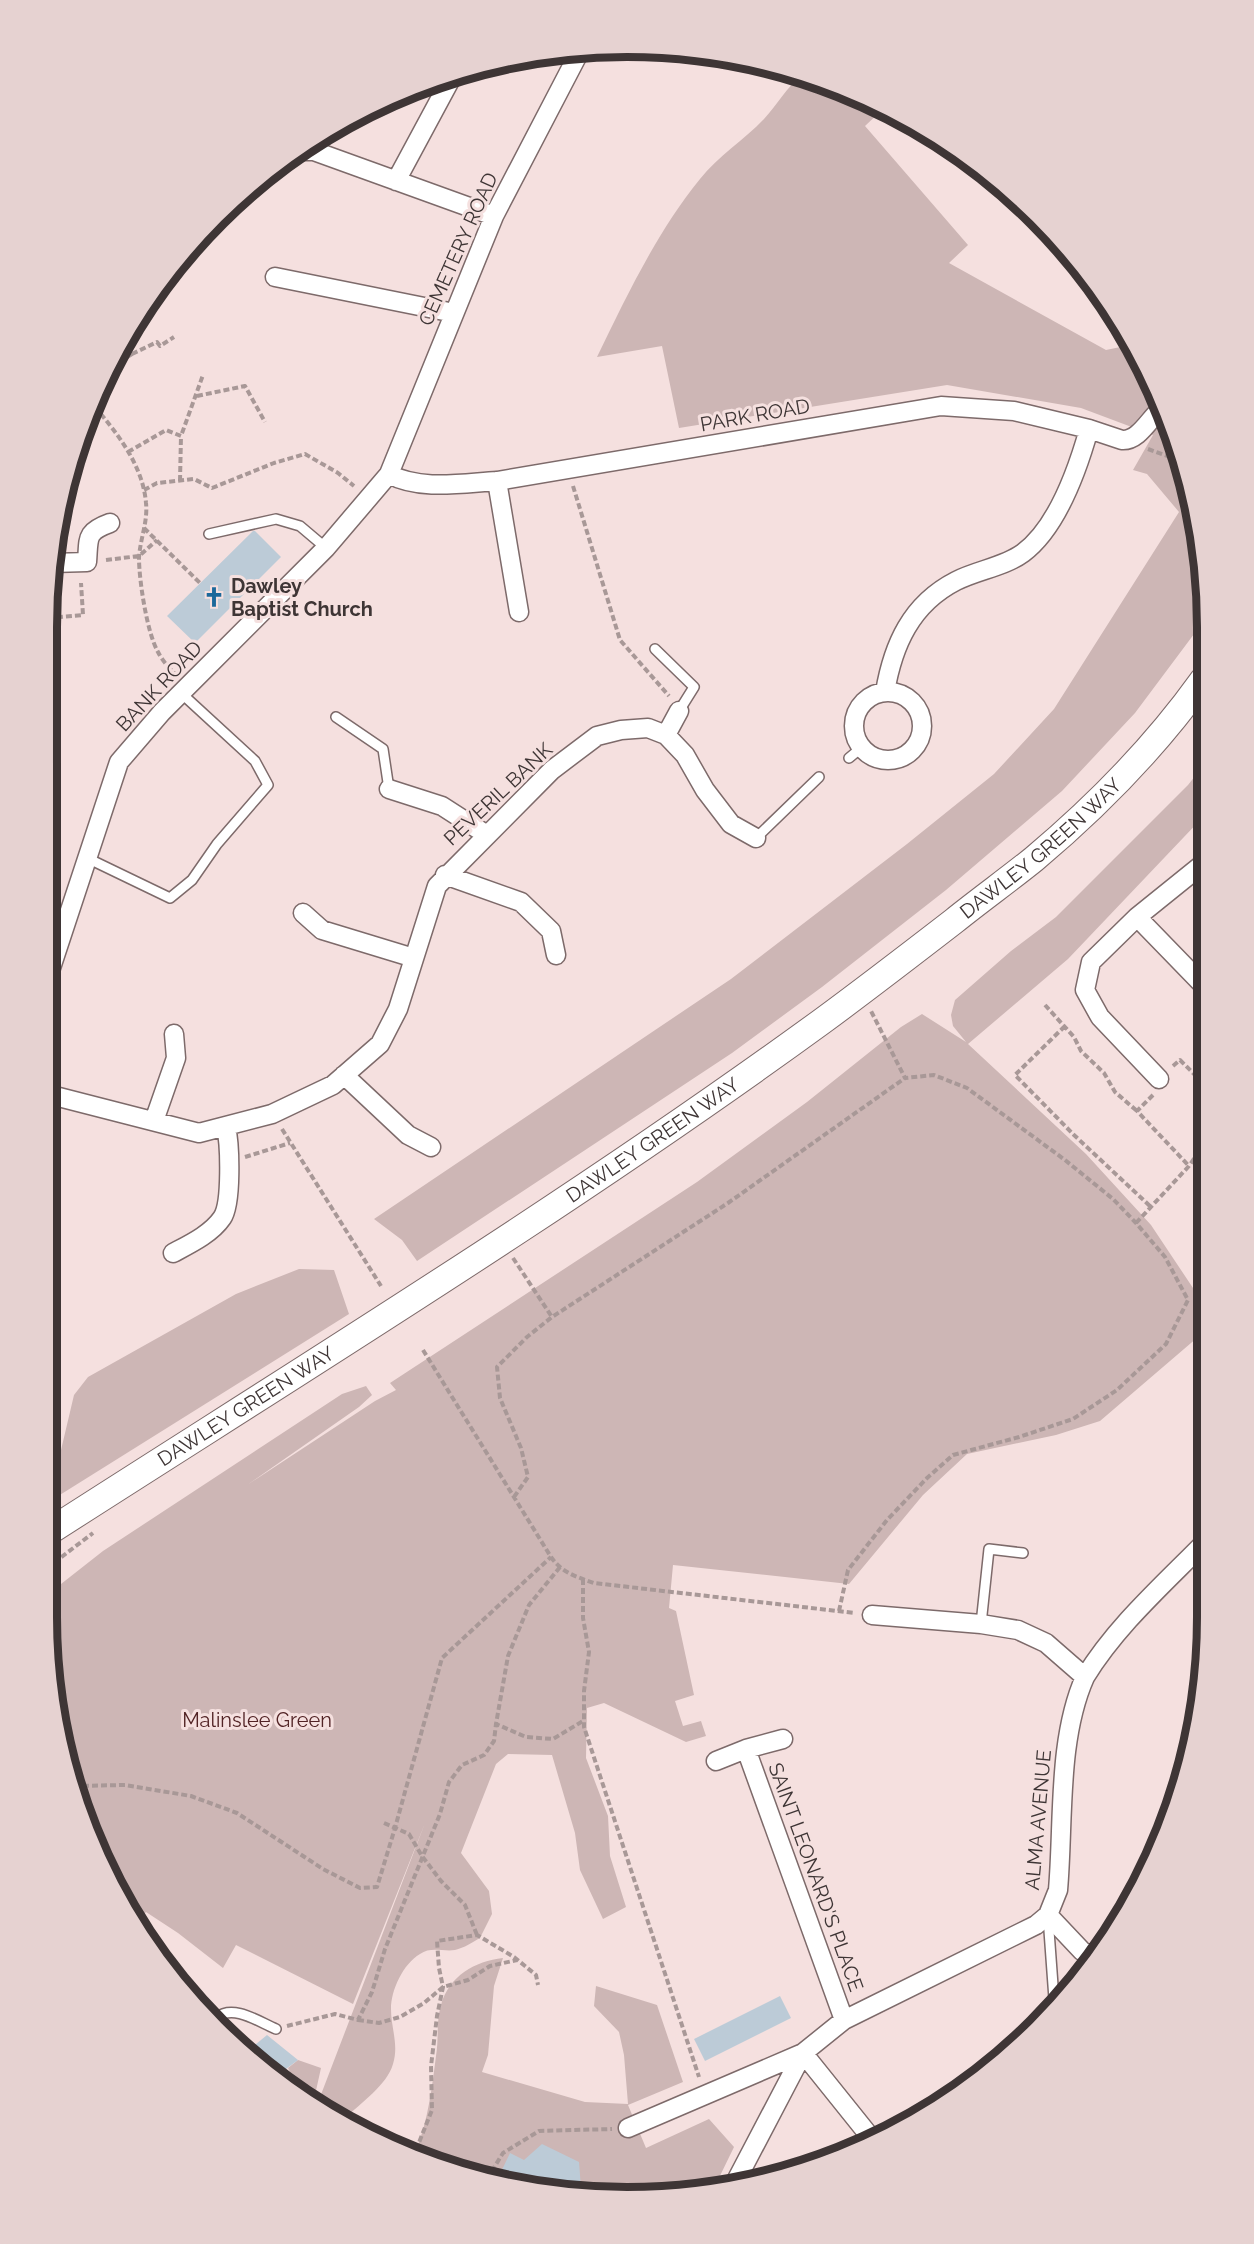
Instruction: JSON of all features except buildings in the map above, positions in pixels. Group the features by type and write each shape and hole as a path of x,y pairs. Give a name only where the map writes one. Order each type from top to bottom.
{"main road":[{"name":"DAWLEY GREEN WAY","path":"57,1527 552,1208 714,1100 862,992 1032,860 1075,823 1127,772 1179,713 1197,688"}],"street":[{"name":"CEMETERY ROAD","path":"389,474 494,216 576,59"},
{"path":"396,181 447,86"},
{"path":"313,151 494,216"},
{"path":"274,277 454,313"},
{"name":"PARK ROAD","path":"389,474 400,480 426,484 497,482 941,406 1014,411 1127,440"},
{"path":"1127,440 1135,436 1155,415"},
{"path":"885,692 890,666 902,634 920,609 956,581 983,572 1023,553 1040,536 1065,496 1089,429"},
{"name":"BANK ROAD","path":"57,950 119,762 183,690 326,549 389,474"},
{"path":"497,482 519,612"},
{"path":"61,563 87,562 91,533 96,528 110,523"},
{"path":"885,692 907,699 916,707 921,718 918,741 912,750 902,757 891,760 855,753 854,728 859,708 866,700 885,692"},
{"path":"680,711 666,735 684,755 705,790 731,824 756,838"},
{"name":"PEVERIL BANK","path":"57,1097 199,1133 272,1114 333,1085 380,1044 398,1009 437,886 445,875 552,770 597,736 621,730 648,728 666,735"},
{"path":"389,789 441,806 487,835"},
{"path":"1159,1079 1100,1017 1085,990 1091,962 1137,917 1197,869"},
{"path":"445,875 521,902 551,931 556,955"},
{"path":"303,913 322,930 414,958"},
{"path":"1137,917 1197,980"},
{"path":"154,1121 176,1058 174,1034"},
{"path":"344,1076 408,1135 431,1147"},
{"path":"173,1253 201,1237 221,1220 226,1211 230,1162 226,1127"},
{"name":"ALMA AVENUE","path":"628,2128 802,2053 844,2020 1028,1929 1048,1915 1058,1890 1069,1728 1075,1701 1085,1677 1099,1655 1197,1550"},
{"path":"872,1615 981,1624 1018,1630 1039,1639 1055,1650 1085,1677"},
{"path":"716,1761 746,1749 783,1739"},
{"name":"SAINT LEONARD'S PLACE","path":"746,1749 844,2020"},
{"path":"1048,1915 1082,1951 1087,1953"},
{"path":"802,2053 867,2133"},
{"name":"ALMA AVENUE","path":"739,2176 802,2053"}],"lane":[{"path":"209,534 276,519 300,526 326,549"},
{"path":"655,649 694,687 680,711"},
{"path":"87,858 170,898 192,880 217,844 268,785 255,761 183,690"},
{"path":"336,717 383,749 389,789"},
{"path":"756,838 819,777"},
{"path":"981,1624 989,1549 1023,1553"},
{"path":"1048,1915 1054,1995"},
{"path":"220,2016 225,2012 239,2013 276,2029"}],"path":[{"path":"124,359 157,342 160,346 174,338"},
{"path":"129,349 132,354"},
{"path":"180,481 181,436 203,375"},
{"path":"197,396 245,386 265,422"},
{"path":"99,412 128,452 144,490 146,503 140,556 141,579 149,626 158,651 183,690"},
{"path":"128,452 166,430 181,436"},
{"path":"1127,440 1171,457"},
{"path":"144,490 157,483 194,479 212,488 274,462 305,454 338,473 369,498"},
{"path":"568,469 620,640 680,711"},
{"path":"144,528 200,583"},
{"path":"87,562 140,556 157,540"},
{"path":"57,617 83,615 81,583"},
{"path":"1045,1005 1074,1036 1081,1051 1104,1072 1115,1092 1137,1111 1189,1166"},
{"path":"871,1011 905,1078"},
{"path":"1065,1026 1015,1075 1150,1207"},
{"path":"1137,1111 1160,1089 1159,1079 1180,1060 1197,1077"},
{"path":"514,1497 528,1477 521,1448 500,1398 497,1367 527,1337 552,1317 728,1203 905,1078 934,1075 967,1088 1113,1199 1165,1257 1188,1300 1166,1344 1117,1390 1073,1419 953,1455 927,1478 887,1520 848,1570 839,1611"},
{"path":"272,1114 381,1286"},
{"path":"230,1162 290,1143"},
{"path":"1136,1223 1189,1166 1197,1154"},
{"path":"512,1257 552,1317"},
{"path":"423,1350 551,1557 569,1574 594,1583 872,1615"},
{"path":"82,1785 125,1785 191,1796 237,1813 323,1869 360,1888 377,1887 442,1659 551,1557"},
{"path":"358,2020 372,1992 385,1949 440,1815 449,1782 462,1765 484,1755 494,1741 508,1656 529,1605 560,1567"},
{"path":"583,1579 583,1618 589,1652 584,1691 584,1727 705,2095"},
{"path":"496,1724 526,1737 552,1739 584,1720"},
{"path":"384,1823 409,1834 441,1881 465,1905 477,1935 536,1975 538,1985"},
{"path":"417,2147 432,2110 431,2066 443,1987 437,1941 477,1935"},
{"path":"276,2029 335,2014 379,2023 400,2017 424,2003 443,1987 468,1980 490,1966 517,1960"},
{"path":"492,2171 503,2153 539,2131 628,2128"}],"green space":[{"path":"795,82 845,100 877,115 865,126 968,245 949,263 1106,350 1123,346 1154,409 1178,479 1192,553 1197,630 1135,713 1062,791 946,890 822,987 732,1053 417,1261 402,1240 374,1219 731,979 994,774 1054,709 1179,512 1147,474 1133,470 1153,435 1081,408 947,385 679,428 662,346 597,357 656,242 684,199 723,155 764,119"},
{"name":"Malinslee Green","path":"1197,774 1197,823 1068,959 968,1044 1086,1154 1151,1225 1197,1294 1197,1338 1100,1421 1056,1435 967,1454 923,1495 849,1584 673,1565 669,1608 676,1611 694,1695 675,1701 683,1726 701,1721 706,1736 686,1742 604,1703 587,1708 586,1758 608,1816 610,1856 626,1907 603,1919 580,1870 575,1833 552,1755 508,1754 496,1764 461,1853 489,1891 492,1914 480,1938 455,1950 424,1952 414,1958 403,1971 392,2002 395,2057 390,2072 373,2093 349,2115 320,2097 425,1823 353,2004 236,1945 223,1968 178,1933 146,1912 142,1916 100,1835 76,1765 62,1691 58,1654 57,1587 103,1551 342,1394 366,1386 372,1395 359,1407 247,1485 375,1401 396,1390 390,1383 697,1182 807,1102 901,1027 922,1014 966,1042 953,1026 951,1015 955,1000 1011,951 1056,917"},
{"path":"299,1269 334,1270 349,1314 57,1497 57,1467 74,1395 88,1377 236,1294"},
{"path":"503,1958 494,1986 488,2055 482,2072 585,2102 628,2104 624,2055 619,2032 594,2006 596,1986 657,2005 683,2082 628,2105 646,2148 709,2119 734,2147 718,2179 664,2186 590,2186 516,2176 479,2168 417,2147 429,2104 439,2017 445,1995 450,1986 464,1972"},
{"path":"298,2060 321,2068 315,2094 290,2076 288,2068"}],"place":[{"name":"Dawley Baptist Church","path":"214,597"}]}
